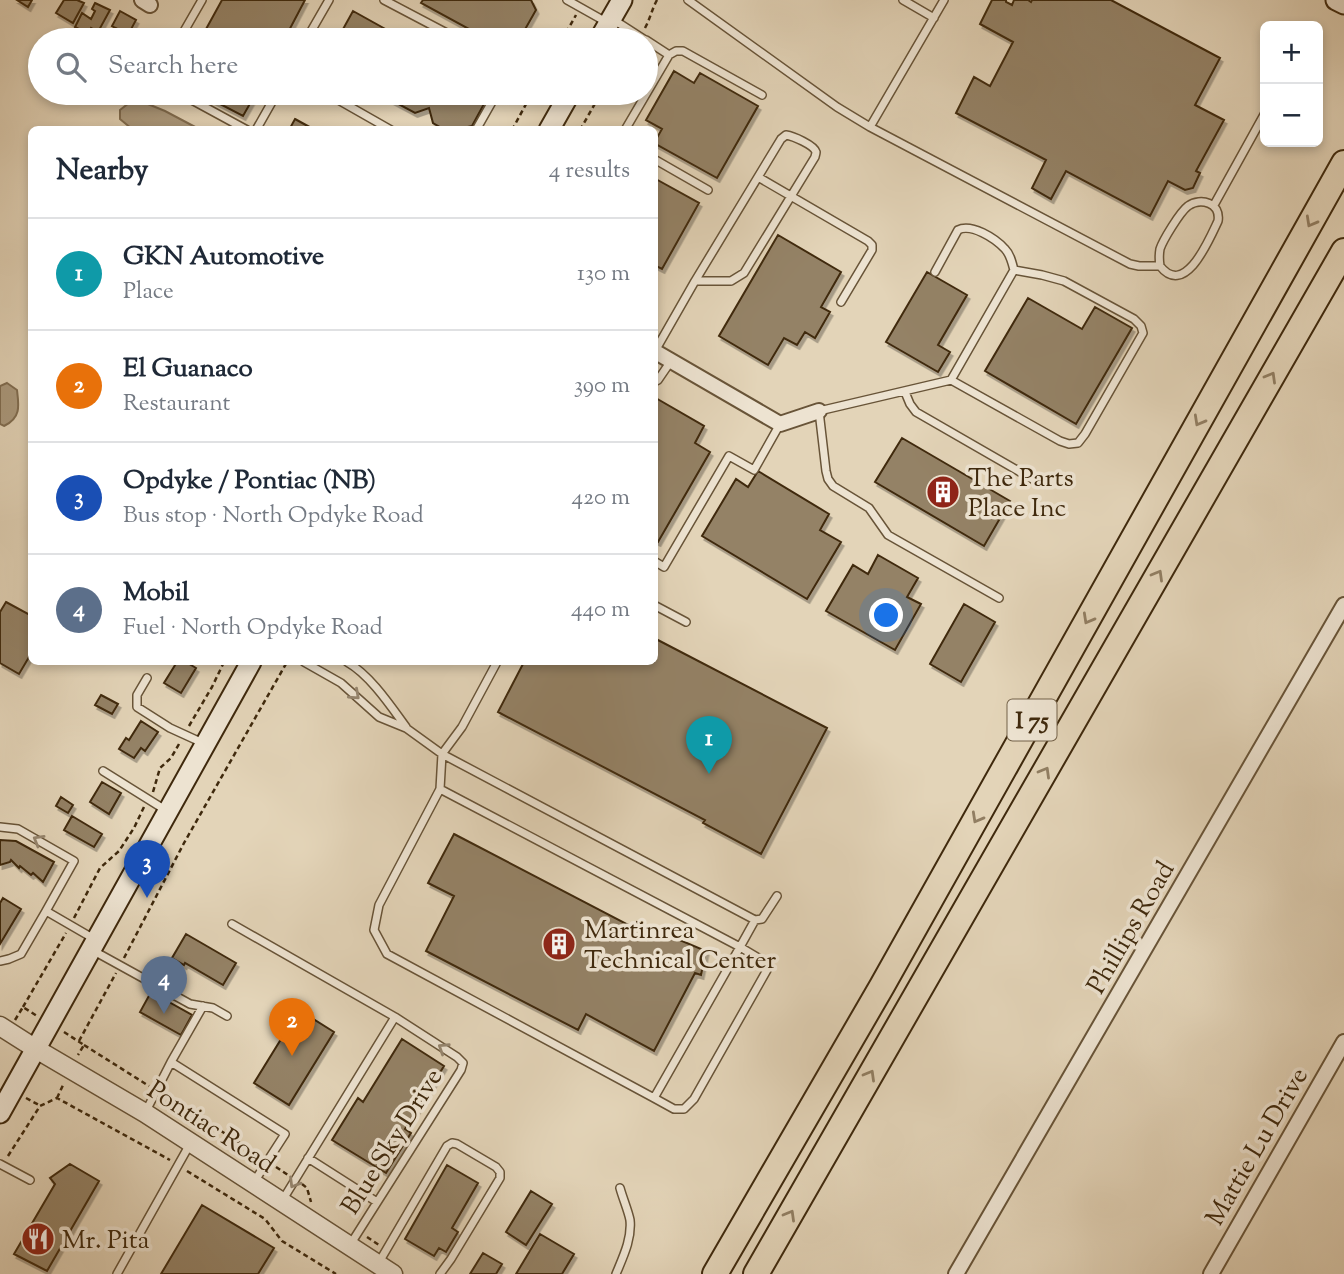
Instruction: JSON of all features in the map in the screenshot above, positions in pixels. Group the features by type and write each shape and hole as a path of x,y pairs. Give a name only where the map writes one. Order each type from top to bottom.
{"highway":[{"name":"I 75","path":"715,1274 882,986 1344,163"},
{"name":"I 75","path":"756,1274 1344,251"}],"main road":[{"path":"607,27 622,0"},
{"path":"1336,0 1344,4"},
{"path":"551,126 559,105"},
{"path":"0,1113 249,665"}],"street":[{"path":"658,353 780,424 819,411"},
{"name":"Phillips Road","path":"956,1274 1344,605"},
{"name":"Pontiac Road","path":"0,1026 145,1113 282,1202 354,1238 382,1257 393,1274"},
{"name":"Mattie Lu Drive","path":"1211,1274 1344,1042"}],"lane":[{"path":"186,28 202,0"},
{"path":"313,28 329,0"},
{"path":"384,0 437,28"},
{"path":"567,0 607,27"},
{"path":"688,0 837,107 870,127 1130,264 1160,266"},
{"path":"903,0 934,18"},
{"path":"870,127 944,0"},
{"path":"658,48 669,55"},
{"path":"658,74 669,55 683,51 762,96"},
{"path":"201,105 240,126"},
{"path":"258,126 270,105"},
{"path":"347,105 384,126"},
{"path":"478,126 490,105"},
{"path":"627,126 640,105"},
{"path":"1214,205 1260,122"},
{"path":"658,344 695,281 781,139 786,135 792,136 813,148 815,158 744,273 731,281 695,281"},
{"path":"658,161 708,190"},
{"path":"758,177 872,245 872,250 841,302"},
{"path":"1200,202 1214,205 1219,215 1218,221 1188,272 1174,276 1166,274 1160,266 1163,244 1184,209 1190,204 1200,202"},
{"path":"935,272 958,230 965,227 974,228 1005,249 1014,270 951,380"},
{"path":"999,598 888,535 869,509 833,485 826,471 819,411 951,380 1060,441 1078,443 1143,333 1141,326 1134,319 1064,281 1014,270"},
{"path":"658,380 671,361"},
{"path":"905,392 909,404 916,412 1034,480"},
{"path":"658,563 664,567 729,456 754,470 780,424"},
{"path":"658,607 686,622"},
{"path":"309,665 341,683 379,717 406,728 442,754 755,920 762,919 777,896"},
{"path":"353,665 389,702 406,728"},
{"path":"440,789 767,963 766,970 694,1099 684,1109 674,1109 387,954 374,930 379,905 440,789 442,754 462,727 495,665"},
{"path":"147,678 137,695 136,706 170,727 206,744"},
{"path":"103,771 168,812"},
{"path":"0,827 18,830 74,862 21,954 0,961"},
{"path":"46,911 70,925 120,965 190,1004 213,1009 227,1016"},
{"path":"654,1098 755,920"},
{"path":"232,924 395,1017 282,1202"},
{"path":"145,1113 202,1006"},
{"name":"Blue Sky Drive","path":"354,1238 463,1063 395,1017"},
{"path":"171,1062 285,1134 253,1184"},
{"path":"117,1274 191,1143"},
{"path":"382,1257 447,1146 457,1144 496,1167 500,1178 440,1274"},
{"path":"308,1158 377,1202"},
{"path":"1,1165 30,1180"},
{"path":"616,1274 625,1252 630,1220 620,1188"}],"path":[{"path":"647,28 657,0"},
{"path":"569,28 581,7"},
{"path":"514,126 526,105"},
{"path":"582,126 594,105"},
{"path":"23,1007 100,868 119,851 134,828 155,789 160,768 171,758 223,665"},
{"path":"79,1041 184,843 285,665"},
{"path":"84,1045 307,1188 312,1204"},
{"path":"1,1165 40,1106 57,1098 178,1165 265,1219 282,1241 336,1274"},
{"path":"354,1238 382,1257"}],"shaded area":[{"path":"126,105 150,105 193,126 128,126 120,119 120,110"},
{"path":"7,383 17,390 18,406 16,415 4,426 0,424 0,386"}],"building":[{"path":"17,0 32,0 28,7"},
{"path":"64,0 84,3 73,23 56,13"},
{"path":"222,0 305,0 290,28 207,28"},
{"path":"423,0 531,0 536,10 526,28 467,28 421,3"},
{"path":"992,0 1006,0 1012,5 1014,0 1111,0 1220,58 1195,105 1224,120 1196,171 1200,173 1193,188 1185,190 1168,181 1150,216 1066,171 1051,199 1032,188 1046,160 956,113 974,77 990,86 1013,42 980,24"},
{"path":"95,3 110,10 100,28 75,27 82,13 91,19 95,11 92,9"},
{"path":"120,11 136,20 132,28 112,26"},
{"path":"353,11 383,28 344,28"},
{"path":"674,71 694,83 700,73 758,106 717,178 658,145 658,136 662,129 646,120 655,105 658,105 658,99"},
{"path":"222,105 249,105 243,116"},
{"path":"400,105 483,105 472,126 438,126 433,123 429,108 415,113"},
{"path":"295,119 308,126 291,126"},
{"path":"658,180 699,203 662,269 658,267"},
{"path":"778,235 841,272 821,307 830,312 815,338 805,332 797,345 784,338 768,365 719,336"},
{"path":"927,272 967,295 938,345 950,352 938,372 886,342"},
{"path":"1028,298 1082,329 1095,307 1132,328 1076,424 985,371"},
{"path":"658,399 704,426 695,443 710,452 658,542"},
{"name":"The Parts Place Inc","path":"902,438 1010,501 984,546 875,482"},
{"path":"758,471 829,514 820,530 841,542 807,599 702,536 736,479 748,487"},
{"path":"878,555 918,578 907,597 921,604 895,650 826,611 853,565 868,574"},
{"path":"6,602 28,614 28,659 19,674 0,663 0,612"},
{"path":"964,604 995,622 961,682 930,664"},
{"path":"658,640 827,728 761,854 703,823 705,820 498,712 522,665 658,665"},
{"path":"175,665 191,665 196,668 181,693 164,683"},
{"path":"101,695 118,704 112,714 95,705"},
{"path":"141,721 158,732 145,751 141,748 134,758 119,749 126,738 129,740"},
{"path":"102,782 121,793 109,814 90,802"},
{"path":"61,797 73,805 68,813 56,806"},
{"path":"72,816 102,834 94,847 64,830"},
{"name":"Martinrea Technical Center","path":"454,834 634,928 637,922 667,938 675,938 706,951 701,975 695,973 654,1051 586,1014 578,1030 426,951 454,896 428,883"},
{"path":"0,840 16,841 54,862 43,882 11,860 0,865"},
{"path":"3,898 21,909 0,944 0,903"},
{"path":"186,934 236,963 223,985 172,958"},
{"path":"151,992 192,1015 181,1035 140,1012"},
{"path":"299,1010 334,1032 289,1105 254,1083"},
{"path":"402,1039 444,1066 405,1129 411,1133 386,1173 332,1140 358,1098 363,1102"},
{"path":"70,1164 99,1181 47,1271 14,1254 55,1184 50,1178"},
{"path":"447,1165 478,1183 452,1228 458,1232 446,1252 439,1248 434,1256 405,1239"},
{"path":"531,1191 552,1204 526,1245 506,1232"},
{"path":"202,1205 274,1248 258,1274 161,1274"},
{"path":"540,1234 574,1254 562,1274 516,1274"},
{"path":"483,1253 502,1264 496,1274 470,1274"}],"place":[{"name":"The Parts Place Inc","path":"943,492"},
{"name":"GKN Automotive","path":"709,774"},
{"name":"Opdyke / Pontiac (NB)","path":"147,898"},
{"name":"Martinrea Technical Center","path":"559,944"},
{"name":"Mobil","path":"164,1014"},
{"name":"El Guanaco","path":"292,1056"},
{"name":"Mr. Pita","path":"38,1239"}]}
